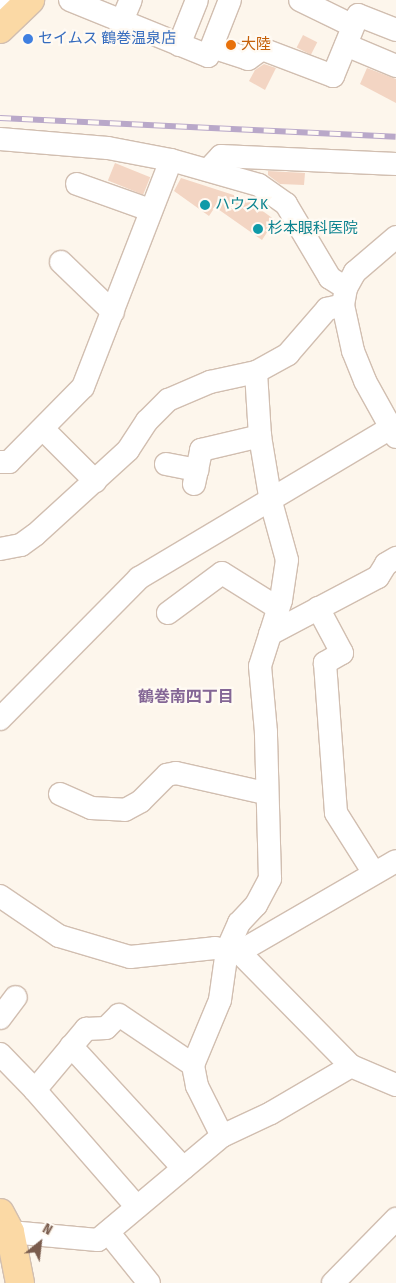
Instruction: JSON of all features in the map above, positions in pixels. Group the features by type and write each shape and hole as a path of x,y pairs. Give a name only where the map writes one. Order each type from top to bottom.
{"main road":[{"path":"5,1223 20,1283"}],"street":[{"path":"70,0 122,23 208,56 230,0"},
{"path":"122,23 132,0"},
{"path":"179,45 197,0"},
{"path":"300,0 396,66"},
{"path":"212,46 248,59 262,50 333,76 358,15 396,30"},
{"path":"0,139 108,148 171,160 259,185 286,204 330,278 345,296"},
{"path":"208,170 221,156 396,164"},
{"path":"0,462 9,462 83,387 113,312 150,210 171,160"},
{"path":"77,184 150,210"},
{"path":"0,719 139,578 394,430 365,381 353,351 345,296 355,272 396,237"},
{"path":"61,262 113,312"},
{"path":"0,549 21,545 35,535 128,450 147,420 168,400 210,382 256,372 288,354 327,309 345,296"},
{"path":"222,1136 197,1086 193,1065 220,1000 239,923 256,905 270,879 265,793 266,732 260,666 278,608 287,560 271,502 260,436 256,372"},
{"path":"43,429 95,481"},
{"path":"166,464 195,477 201,450 260,436"},
{"path":"270,634 378,577 386,564 396,558"},
{"path":"168,613 222,573 278,608"},
{"path":"318,608 342,653 325,663 336,813 374,873"},
{"path":"60,794 91,808 125,810 141,801 167,775 176,773 265,793"},
{"path":"0,896 59,936 130,957 233,951 396,861"},
{"path":"233,951 351,1066 396,1085"},
{"path":"0,1018 16,997"},
{"path":"35,1090 86,1028 106,1028 119,1015 193,1065"},
{"path":"71,1046 183,1168"},
{"path":"0,1054 35,1090 138,1207"},
{"path":"5,1223 98,1240 222,1136 271,1113 351,1066"},
{"path":"333,1283 396,1219"},
{"path":"108,1232 149,1283"}],"building":[{"path":"303,35 317,42 311,55 297,47"},
{"path":"264,64 276,68 265,90 249,81 255,70"},
{"path":"367,68 396,79 396,103 360,84"},
{"path":"115,163 150,177 143,195 108,181"},
{"path":"268,171 305,173 304,185 280,184 268,175"},
{"path":"181,178 246,199 275,220 262,240 215,207 209,216 174,191"}],"railway":[{"path":"0,118 396,137"}],"place":[{"name":"セイムス 鶴巻温泉店","path":"28,39"},
{"name":"大陸","path":"231,45"},
{"name":"ハウスK","path":"205,205"},
{"name":"杉本眼科医院","path":"258,229"}],"district":[{"name":"鶴巻南四丁目","path":"186,697"}]}
